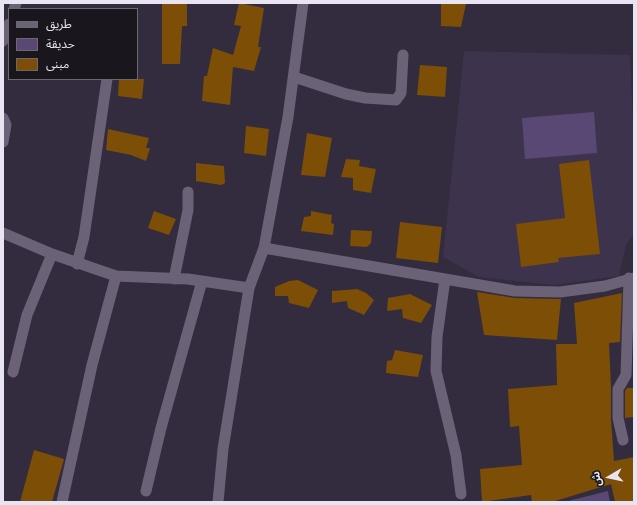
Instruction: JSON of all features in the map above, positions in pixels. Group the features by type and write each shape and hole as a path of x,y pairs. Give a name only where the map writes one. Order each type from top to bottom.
{"street":[{"path":"218,502 223,448 249,288 264,248 294,77 303,3"},
{"path":"3,40 8,27"},
{"path":"294,77 346,94 371,99 396,100 401,93 403,55"},
{"path":"77,264 84,237 107,80"},
{"path":"3,118 6,125 3,142"},
{"path":"174,279 188,210 188,192"},
{"path":"3,233 77,264 116,276 188,279 249,288"},
{"path":"264,248 515,291 560,292 605,286 632,278 626,375 618,389 618,418 623,440"},
{"path":"13,372 27,316 52,254"},
{"path":"62,502 92,365 116,276"},
{"path":"445,278 437,337 436,371 446,406 461,494"},
{"path":"146,491 161,428 202,281"}],"shaded area":[{"path":"464,51 630,55 634,146 634,233 626,245 619,276 553,285 479,277 443,257"}],"green space":[{"path":"594,112 597,153 525,159 522,118"},
{"path":"608,491 610,502 564,502"}],"building":[{"path":"162,3 187,3 187,26 182,26 180,64 162,64"},
{"path":"239,3 264,8 258,47 261,47 254,71 233,67 230,105 202,101 204,76 207,76 213,48 233,55 241,26 234,25"},
{"path":"441,3 466,4 461,27 441,26"},
{"path":"420,65 447,67 445,97 417,95"},
{"path":"144,79 142,99 118,96 119,80"},
{"path":"246,126 269,129 266,156 244,153"},
{"path":"108,129 149,138 146,148 150,148 146,161 131,155 106,150"},
{"path":"307,133 332,138 325,177 301,175"},
{"path":"346,159 360,160 359,166 376,169 371,193 353,190 353,178 341,177"},
{"path":"589,160 600,254 558,258 559,262 521,267 516,224 565,218 559,164"},
{"path":"196,163 224,166 225,183 221,185 196,181"},
{"path":"154,211 176,219 169,235 148,228"},
{"path":"311,211 332,215 331,223 334,224 333,235 301,231 304,217 311,216"},
{"path":"400,222 442,227 438,263 396,258"},
{"path":"351,230 372,231 371,243 367,247 350,246"},
{"path":"298,280 318,290 309,308 289,303 288,296 275,296 275,287 289,281"},
{"path":"357,289 366,293 374,300 364,315 348,308 347,301 332,303 332,291"},
{"path":"477,292 515,298 561,299 557,340 484,335"},
{"path":"622,293 620,342 609,343 611,420 614,461 634,457 634,502 615,502 611,484 552,502 532,502 531,495 482,502 480,469 522,465 519,426 510,427 508,389 557,385 556,344 577,344 574,303"},
{"path":"410,294 432,305 421,323 403,318 402,309 387,311 388,298"},
{"path":"395,350 423,355 418,377 386,373 387,361 392,360"},
{"path":"627,388 634,388 634,417 625,418 625,391"},
{"path":"34,450 64,459 52,502 20,502"}]}
